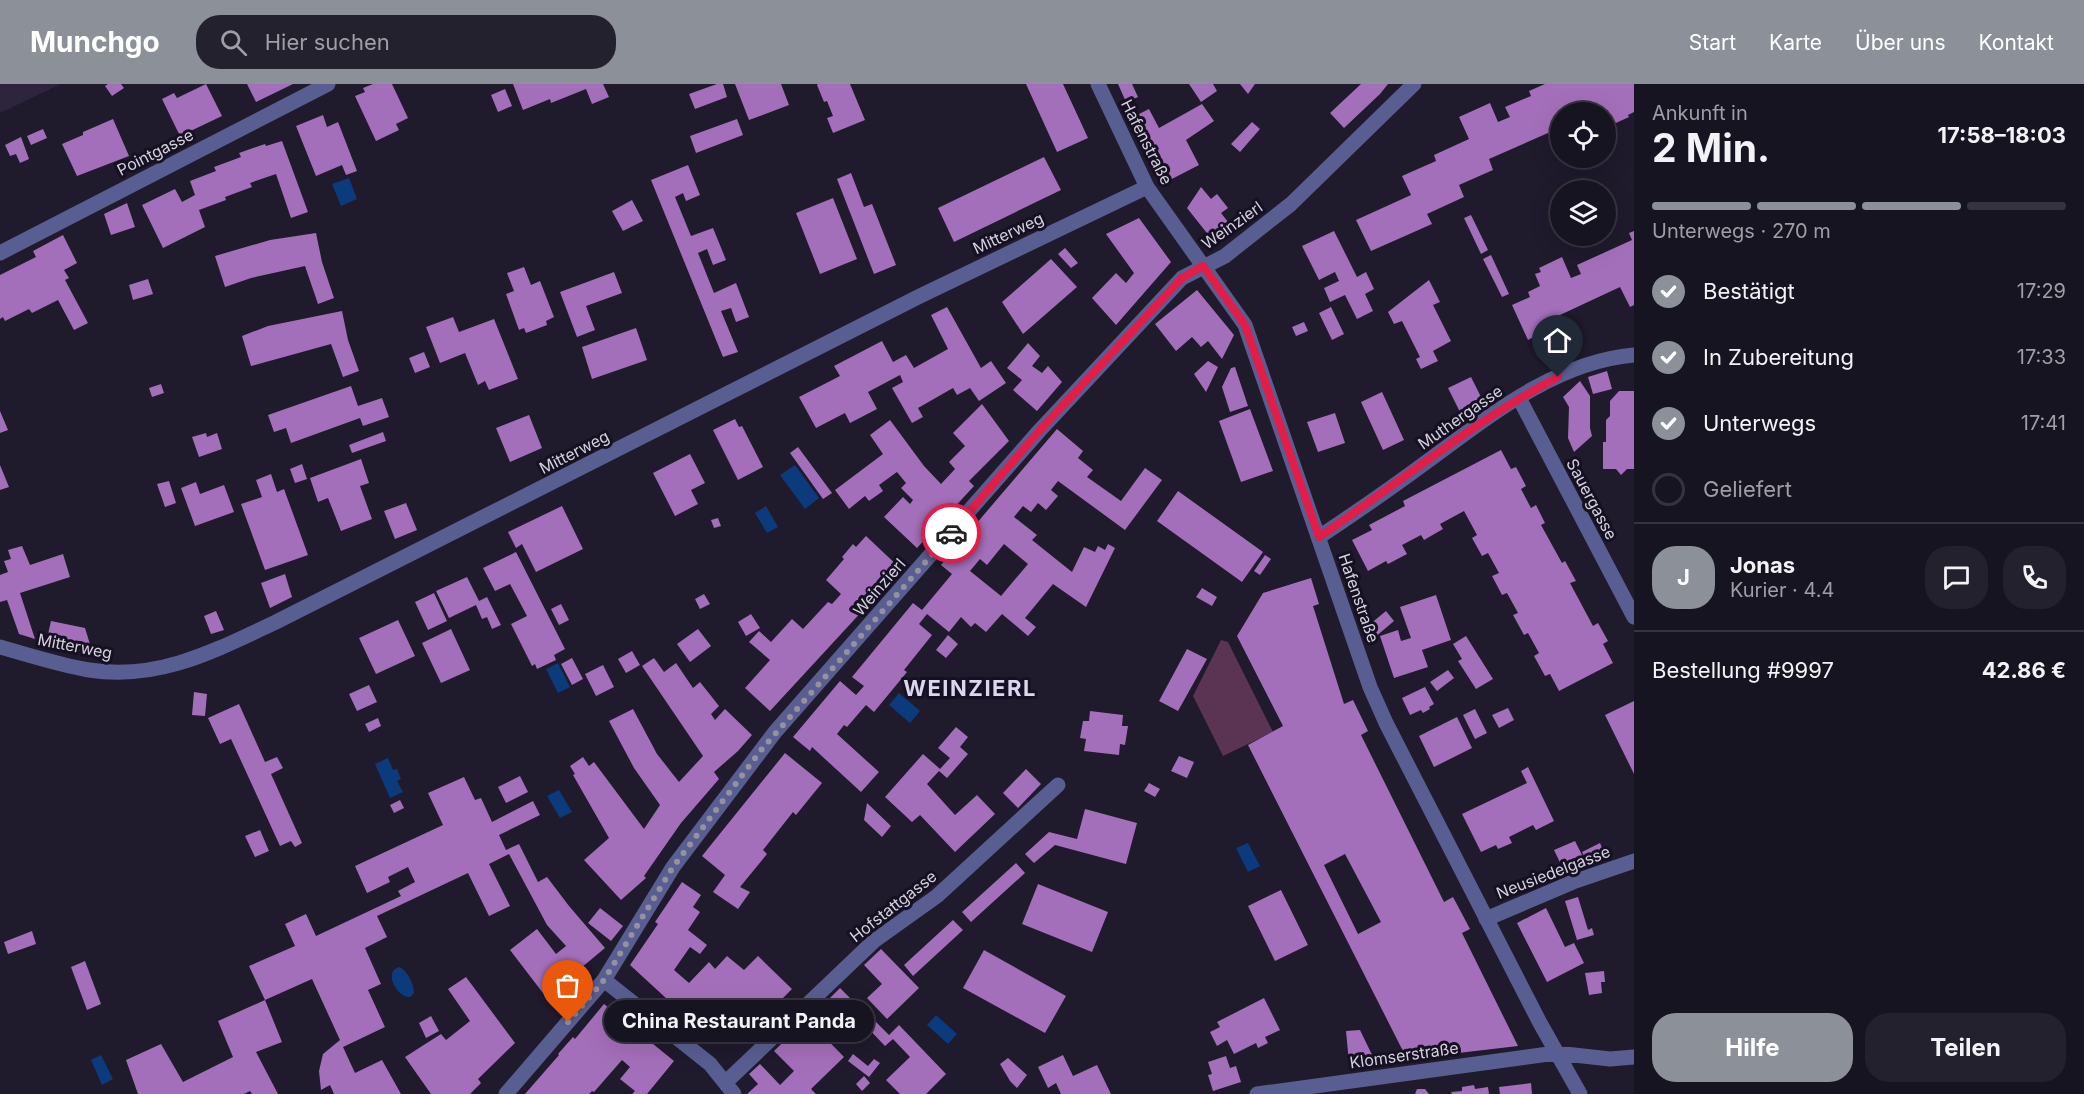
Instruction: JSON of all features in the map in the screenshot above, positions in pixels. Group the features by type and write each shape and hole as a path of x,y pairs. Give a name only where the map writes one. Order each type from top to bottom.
{"street":[{"name":"Pointgasse","path":"0,253 328,84"},
{"name":"Hafenstraße","path":"1098,84 1147,187 1245,325 1378,705 1486,919 1580,1094"},
{"name":"Weinzierl","path":"506,1094 604,980 673,867 775,732 1040,430 1182,278 1229,253 1291,204 1414,84"},
{"name":"Mitterweg","path":"0,647 88,670 117,672 150,671 176,665 216,650 286,617 920,296 1147,187"},
{"name":"Muthergasse","path":"1319,537 1382,495 1486,418 1519,398 1585,365 1634,355"},
{"name":"Sauergasse","path":"1519,398 1634,617"},
{"name":"Hofstattgasse","path":"730,1088 874,941 937,896 1058,785"},
{"name":"Neusiedelgasse","path":"1486,919 1573,882 1634,861"},
{"path":"604,980 710,1064 730,1088"},
{"path":"1556,1053 1610,1059 1634,1057"},
{"name":"Klomserstraße","path":"1257,1094 1556,1053"}],"shaded area":[{"path":"0,84 61,84 0,113"},
{"path":"1221,640 1228,642 1273,732 1223,756 1193,696"}],"water":[{"path":"349,178 357,199 341,206 332,184"},
{"path":"795,465 819,498 805,509 780,475"},
{"path":"766,506 778,527 767,533 755,513"},
{"path":"558,663 570,687 558,693 546,669"},
{"path":"899,693 920,711 910,723 889,705"},
{"path":"388,758 393,770 397,769 401,779 397,781 403,792 390,798 375,764"},
{"path":"559,790 572,812 560,818 547,796"},
{"path":"1248,843 1260,866 1248,872 1236,848"},
{"path":"400,967 408,975 413,986 414,993 410,997 400,993 393,984 392,973"},
{"path":"936,1015 957,1034 948,1044 927,1025"},
{"path":"101,1055 113,1079 102,1085 91,1060"}],"building":[{"path":"121,84 124,88 112,96 105,86"},
{"path":"206,84 222,116 180,136 162,99 174,93 177,98"},
{"path":"247,84 293,84 256,102"},
{"path":"373,84 392,84 408,118 396,124 399,130 376,141 355,96 365,92 363,88"},
{"path":"513,84 603,84 609,97 592,104 586,89 551,103 550,99 523,110"},
{"path":"723,84 727,97 695,109 689,94"},
{"path":"735,84 781,84 789,105 749,120"},
{"path":"818,84 850,84 865,120 833,133 827,118 833,116 827,101 824,102"},
{"path":"1026,84 1063,84 1088,138 1057,152"},
{"path":"1118,84 1132,84 1138,97 1126,102"},
{"path":"1189,84 1213,84 1217,91 1201,102"},
{"path":"1240,84 1255,84 1248,94"},
{"path":"1361,84 1388,84 1344,128 1330,113"},
{"path":"1545,84 1634,84 1634,112 1616,123 1616,102 1550,102 1550,138 1548,133 1489,159 1493,170 1459,185 1464,197 1427,214 1432,224 1371,251 1356,220 1411,195 1402,176 1436,161 1434,155 1469,139 1459,117 1490,103 1498,122 1510,117 1505,107 1531,96 1529,91"},
{"path":"505,89 512,106 498,112 491,95"},
{"path":"1202,104 1214,121 1186,140 1199,165 1166,182 1133,117 1149,109 1159,128"},
{"path":"323,115 327,127 338,122 357,171 346,175 342,165 316,176 296,126"},
{"path":"113,119 129,156 77,176 62,144"},
{"path":"737,119 743,135 696,153 690,136"},
{"path":"1252,122 1260,129 1240,152 1231,144"},
{"path":"43,129 47,138 31,145 27,136"},
{"path":"21,137 29,159 20,163 16,154 10,156 5,145"},
{"path":"282,141 308,212 291,218 276,174 250,183 252,187 199,210 205,227 163,248 142,205 175,189 182,202 195,195 190,181 216,171 214,167 241,157 239,153"},
{"path":"1044,157 1061,190 954,242 938,208"},
{"path":"688,165 700,195 686,201 683,193 675,197 691,236 713,228 726,260 713,265 707,249 698,253 714,293 736,283 749,317 736,322 731,308 721,311 738,352 723,357 651,180"},
{"path":"851,173 864,207 872,204 896,265 874,274 837,179"},
{"path":"1201,187 1211,199 1217,194 1228,208 1221,213 1228,222 1210,237 1187,208"},
{"path":"833,198 857,259 820,274 796,213"},
{"path":"632,200 643,221 623,231 612,211"},
{"path":"127,203 135,227 111,235 104,214"},
{"path":"1471,215 1488,250 1481,254 1464,218"},
{"path":"1139,218 1171,262 1116,325 1092,298 1116,273 1126,283 1134,273 1106,234"},
{"path":"1334,231 1357,277 1366,272 1374,289 1365,294 1373,311 1357,319 1345,295 1330,302 1324,288 1339,281 1335,272 1319,280 1302,246"},
{"path":"1634,231 1634,305 1630,307 1620,287 1560,315 1562,318 1543,326 1545,331 1528,340 1512,305 1530,297 1528,292 1540,286 1535,274 1541,272 1539,268 1562,257 1571,278 1581,274 1577,265 1632,240 1629,233"},
{"path":"316,233 322,262 334,298 318,304 305,266 251,278 225,287 215,256 270,240"},
{"path":"63,235 77,263 64,270 69,278 65,280 88,323 74,330 58,300 32,313 29,309 5,321 3,317 0,319 0,275 36,257 33,251"},
{"path":"1065,248 1078,263 1071,268 1058,254"},
{"path":"1491,255 1509,294 1502,297 1483,259"},
{"path":"1051,259 1077,287 1023,334 1002,302"},
{"path":"524,267 531,285 540,281 554,317 546,321 547,325 526,333 524,328 519,330 506,294 514,291 507,273"},
{"path":"614,272 622,293 586,306 595,330 577,337 560,292"},
{"path":"148,279 153,294 133,300 129,285"},
{"path":"1429,280 1440,302 1433,305 1451,341 1433,351 1438,361 1421,369 1416,359 1420,357 1402,321 1394,324 1388,312"},
{"path":"1197,290 1234,335 1222,359 1208,341 1201,347 1192,337 1176,351 1155,324"},
{"path":"947,307 981,368 991,361 1006,383 979,401 970,388 957,395 953,388 918,408 923,417 912,423 892,388 903,382 900,375 868,392 877,409 850,423 845,413 816,428 799,397 840,376 834,366 882,341 893,362 906,355 914,368 948,349 931,315"},
{"path":"1331,307 1344,334 1332,340 1319,313"},
{"path":"342,311 348,340 359,371 343,377 331,344 251,366 242,336 268,326"},
{"path":"453,317 459,332 494,319 518,379 489,390 485,381 478,385 465,353 440,363 426,327"},
{"path":"1304,322 1308,331 1296,336 1292,327"},
{"path":"636,328 647,360 592,379 582,347"},
{"path":"1028,343 1040,356 1032,366 1042,373 1048,366 1062,382 1037,411 1013,390 1022,380 1007,368"},
{"path":"424,352 430,367 415,373 409,358"},
{"path":"1208,361 1218,367 1206,392 1194,374"},
{"path":"1235,367 1248,406 1230,412 1222,387 1231,368"},
{"path":"1607,371 1612,389 1593,394 1588,377"},
{"path":"1471,377 1483,401 1460,412 1448,388"},
{"path":"1580,381 1590,396 1592,436 1574,452 1568,438 1569,407 1563,397"},
{"path":"161,384 164,393 152,397 149,388"},
{"path":"351,386 358,406 382,398 389,417 363,426 360,418 291,443 286,428 274,432 268,415"},
{"path":"1619,391 1634,391 1634,469 1627,469 1621,475 1616,469 1603,469 1606,420 1610,416 1610,401"},
{"path":"1382,392 1404,440 1383,450 1361,402"},
{"path":"982,404 1009,441 969,481 974,486 917,548 884,517 903,497 910,504 913,500 901,488 906,483 897,472 879,485 883,491 869,501 865,496 849,509 835,490 883,454 870,435 890,420 924,466 941,484 955,469 949,462 965,446 953,433"},
{"path":"1250,409 1273,471 1241,482 1219,421"},
{"path":"0,411 8,430 0,433"},
{"path":"1335,413 1345,443 1318,452 1307,422"},
{"path":"529,415 542,448 510,462 496,428"},
{"path":"735,419 739,427 742,426 763,467 738,480 713,430"},
{"path":"1057,429 1083,451 1078,458 1093,470 1087,477 1121,501 1145,468 1162,480 1125,530 1058,481 1051,490 1058,496 1046,510 1038,503 1031,512 1023,506 1014,517 1037,535 1032,540 1072,572 1084,547 1095,552 1098,546 1105,550 1108,544 1115,548 1086,607 1053,584 1025,618 1036,627 1028,636 1002,614 986,632 975,623 971,627 961,617 949,632 927,614 919,624 932,635 904,670 907,672 874,712 866,705 847,727 844,725 837,734 879,772 861,792 812,747 810,751 793,737 840,681 856,695 864,686 852,677 913,603 922,610 952,574 941,565","holes":["1004,544 1028,564 1001,596 970,571 980,559 987,565"]},
{"path":"383,432 386,441 352,453 349,445"},
{"path":"206,433 207,437 217,433 222,449 199,457 192,437"},
{"path":"798,447 832,493 823,499 790,453"},
{"path":"1501,450 1511,469 1516,467 1526,486 1521,489 1531,508 1536,505 1545,523 1541,525 1562,563 1565,561 1576,581 1570,583 1593,626 1598,623 1608,641 1603,644 1613,663 1559,691 1550,674 1545,676 1534,656 1539,653 1528,633 1524,635 1513,615 1518,613 1507,593 1502,595 1492,576 1499,573 1488,553 1482,556 1472,538 1477,535 1464,511 1440,524 1443,529 1424,540 1421,535 1402,545 1407,554 1388,564 1386,561 1368,571 1352,540 1372,530 1369,525 1405,506 1403,501"},
{"path":"690,454 705,483 691,490 698,504 675,516 653,473"},
{"path":"361,459 369,483 360,486 372,519 341,531 328,498 318,502 310,478"},
{"path":"302,464 307,479 295,483 290,469"},
{"path":"0,465 9,487 0,490"},
{"path":"271,474 277,492 284,489 308,555 265,570 241,504 262,497 256,480"},
{"path":"169,481 176,503 165,507 157,484"},
{"path":"196,482 200,494 224,485 234,512 195,526 181,488"},
{"path":"1178,491 1263,552 1242,582 1157,521"},
{"path":"406,503 417,530 395,539 384,511"},
{"path":"562,506 583,549 536,572 522,544 516,548 508,532"},
{"path":"718,518 721,526 714,528 711,520"},
{"path":"866,536 901,569 770,711 745,688 770,660 749,642 759,631 771,642 792,619 803,629 828,602 832,604 841,594 826,580 844,559 842,557 853,544 856,547"},
{"path":"22,546 30,565 63,554 70,577 20,593 35,639 19,634 7,600 0,602 0,575 8,572 4,561 11,559 8,550"},
{"path":"516,552 565,649 554,655 556,660 537,669 535,664 532,666 511,624 527,616 510,584 495,591 483,568"},
{"path":"1265,555 1271,559 1260,575 1254,571"},
{"path":"285,574 292,597 270,608 261,583"},
{"path":"467,577 479,601 487,597 501,625 492,629 487,617 482,619 476,605 449,618 436,591"},
{"path":"1311,578 1319,604 1313,606 1344,704 1353,700 1368,731 1361,735 1444,902 1453,897 1470,929 1462,933 1518,1046 1407,1059 1248,745 1283,726 1237,636 1263,593","holes":["1345,854 1381,922 1358,934 1324,865"]},
{"path":"1202,588 1217,597 1212,606 1196,597"},
{"path":"434,593 447,621 428,630 415,602"},
{"path":"704,594 710,604 700,609 695,599"},
{"path":"1436,595 1451,640 1422,650 1428,667 1394,678 1380,636 1398,630 1401,641 1411,638 1400,607"},
{"path":"561,604 569,620 559,625 551,609"},
{"path":"216,611 224,630 211,634 204,616"},
{"path":"1386,611 1394,621 1374,638 1369,625"},
{"path":"751,614 760,628 746,636 738,622"},
{"path":"398,620 415,656 376,674 359,638"},
{"path":"51,621 85,628 93,654 46,643"},
{"path":"451,629 470,670 441,683 422,643"},
{"path":"698,629 711,646 690,662 677,644"},
{"path":"948,635 958,644 946,658 936,650"},
{"path":"1466,636 1493,679 1476,689 1458,661 1462,659 1453,644"},
{"path":"1187,649 1207,659 1178,711 1159,701"},
{"path":"632,651 640,665 626,673 618,659"},
{"path":"572,658 583,679 572,685 561,664"},
{"path":"654,658 664,672 676,663 693,688 700,682 719,706 711,714 715,720 725,709 752,735 714,772 719,779 681,823 644,876 646,878 621,900 584,860 609,838 570,766 583,757 589,766 594,762 644,829 660,805 634,768 609,721 633,709 657,754 679,782 703,756 642,666"},
{"path":"603,665 614,687 596,696 585,674"},
{"path":"1448,670 1454,678 1437,691 1430,682"},
{"path":"369,685 377,702 357,711 349,694"},
{"path":"1425,687 1434,704 1423,713 1421,710 1410,715 1402,698"},
{"path":"194,692 207,694 205,716 192,715"},
{"path":"1634,701 1634,774 1605,715"},
{"path":"239,704 265,762 277,757 283,768 271,774 302,843 295,847 291,841 280,846 231,739 220,744 208,718"},
{"path":"1508,708 1514,720 1499,728 1492,715"},
{"path":"1475,709 1487,733 1475,739 1463,715"},
{"path":"1090,711 1123,715 1122,726 1128,726 1125,745 1120,744 1119,755 1084,751 1086,739 1080,738 1083,721 1089,721"},
{"path":"1457,717 1472,748 1434,767 1419,736"},
{"path":"378,718 381,726 369,732 365,724"},
{"path":"956,727 968,737 960,747 968,754 947,778 939,771 927,784 955,815 977,795 995,814 955,852 920,815 912,822 885,797 923,754 940,769 950,758 938,748"},
{"path":"785,753 822,783 796,815 793,812 763,850 767,854 740,887 750,892 738,909 713,892 725,875 702,856"},
{"path":"1179,756 1194,762 1187,778 1171,771"},
{"path":"1528,767 1554,821 1536,830 1533,825 1509,837 1512,843 1498,849 1496,845 1481,852 1462,814 1527,783 1521,771"},
{"path":"1026,769 1041,784 1018,808 1003,793"},
{"path":"520,776 528,792 506,803 498,787"},
{"path":"464,777 475,800 481,798 492,822 533,801 540,815 499,835 506,850 519,844 538,882 547,877 605,948 546,997 510,950 537,929 556,954 566,946 547,925 509,854 489,864 510,906 489,916 468,873 377,916 387,937 365,948 381,984 368,990 385,1027 343,1047 355,1073 382,1060 401,1094 334,1094 330,1085 321,1090 319,1071 323,1054 340,1040 312,979 265,1000 249,966 295,946 285,924 306,914 316,936 401,896 398,891 415,882 408,867 388,877 390,882 367,893 355,866 443,825 428,793"},
{"path":"1149,783 1160,789 1155,797 1144,791"},
{"path":"400,800 404,808 394,813 390,805"},
{"path":"867,803 891,826 882,837 864,820"},
{"path":"1085,809 1137,823 1126,864 1055,845 1034,863 1025,854 1049,832 1077,839"},
{"path":"260,830 269,851 255,857 245,836"},
{"path":"1575,841 1586,863 1565,873 1554,850"},
{"path":"1600,843 1605,855 1588,863 1582,852"},
{"path":"1016,863 1025,873 971,922 962,912"},
{"path":"682,882 701,895 693,907 700,912 688,930 707,945 700,954 690,947 674,970 689,983 709,962 715,969 727,956 744,970 758,956 792,989 741,1040 708,1006 692,1022 630,965 658,924 655,922"},
{"path":"1038,884 1108,912 1092,952 1022,924"},
{"path":"1281,890 1308,945 1275,961 1248,906"},
{"path":"1578,897 1588,930 1592,928 1594,935 1577,940 1565,901"},
{"path":"600,908 623,926 611,941 588,923"},
{"path":"1546,908 1565,947 1574,943 1584,963 1547,982 1517,923"},
{"path":"953,920 963,930 913,976 904,965"},
{"path":"32,931 36,944 8,954 4,942"},
{"path":"881,949 919,988 887,1019 867,998 882,984 864,965"},
{"path":"984,950 1066,996 1045,1033 963,988"},
{"path":"85,961 101,1004 87,1010 71,967"},
{"path":"1604,971 1605,982 1601,982 1602,993 1589,995 1585,973"},
{"path":"466,977 515,1043 478,1079 481,1083 470,1094 431,1094 405,1057 441,1034 446,1040 470,1021 448,989"},
{"path":"840,988 864,1012 856,1019 860,1023 850,1033 846,1029 836,1038 813,1015"},
{"path":"1264,998 1280,1030 1265,1037 1268,1043 1258,1048 1256,1043 1234,1054 1227,1040 1217,1046 1210,1032 1220,1027 1217,1022"},
{"path":"265,1000 282,1042 256,1052 278,1094 252,1094 250,1091 244,1094 138,1094 126,1060 161,1044 183,1082 233,1057 218,1021"},
{"path":"604,1004 674,1061 647,1094 632,1094 635,1091 620,1079 630,1067 622,1060 594,1092 589,1094 525,1094 558,1054 573,1037 575,1039"},
{"path":"431,1016 439,1031 426,1038 419,1023"},
{"path":"870,1016 889,1035 899,1025 946,1074 926,1094 900,1094 886,1080 910,1057 893,1039 885,1046 863,1023"},
{"path":"807,1019 844,1057 811,1089 816,1094 747,1094 758,1084 749,1074 760,1064 780,1085 794,1071 774,1051"},
{"path":"1360,1030 1375,1061 1349,1063 1346,1031"},
{"path":"853,1054 868,1066 874,1059 880,1063 869,1077 848,1061"},
{"path":"1063,1055 1073,1076 1097,1065 1111,1094 1061,1094 1056,1083 1048,1088 1038,1067"},
{"path":"1226,1056 1230,1068 1236,1066 1241,1082 1213,1091 1208,1075 1212,1074 1208,1062"},
{"path":"1008,1058 1027,1075 1017,1088 1000,1064"},
{"path":"864,1076 870,1083 862,1091 856,1084"},
{"path":"1531,1083 1532,1094 1500,1094 1499,1087"},
{"path":"1474,1085 1475,1089 1488,1087 1489,1094 1452,1094 1451,1092 1462,1091 1462,1087"},
{"path":"1417,1089 1425,1089 1429,1094 1415,1094"}],"way so far":[{"path":"568,1022 604,980 673,867 775,732 951,533"}],"place":[{"name":"China Restaurant Panda","path":"568,1022"}],"district":[{"name":"WEINZIERL","path":"970,688"}],"route":[{"path":"951,533 1040,430 1182,278 1203,266 1245,325 1319,537 1382,495 1486,418 1558,377"}]}
